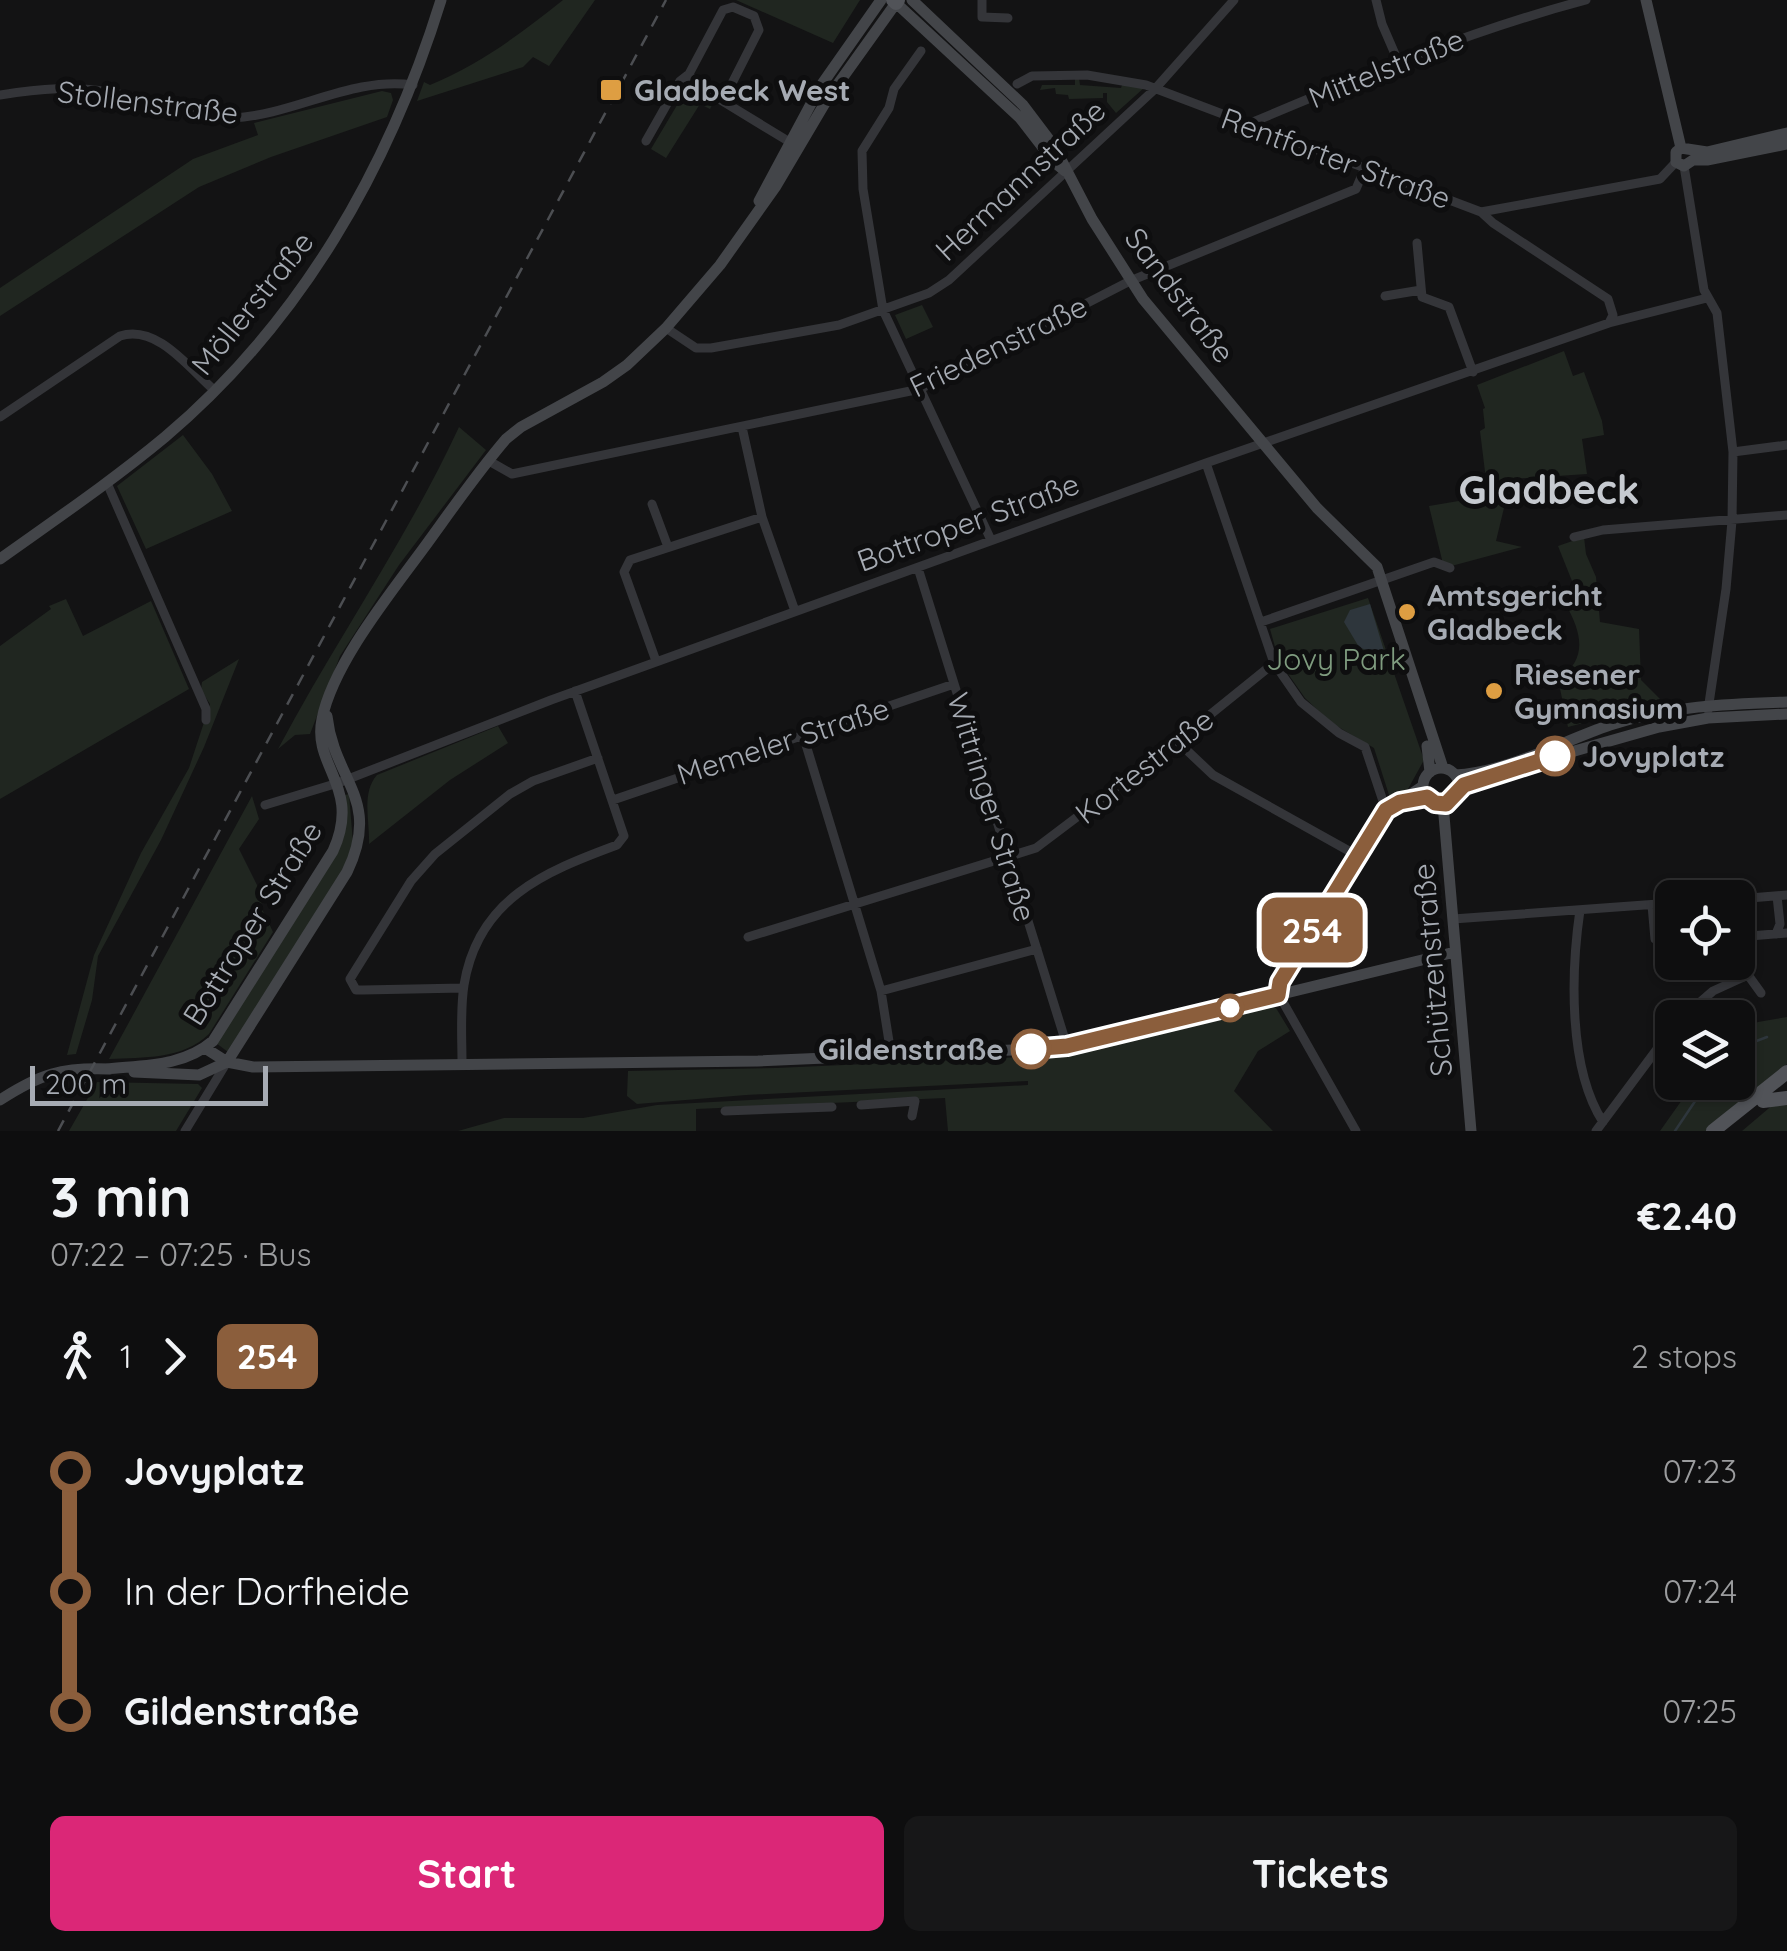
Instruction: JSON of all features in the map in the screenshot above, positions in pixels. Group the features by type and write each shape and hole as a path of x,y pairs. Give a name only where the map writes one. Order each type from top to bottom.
{"main road":[{"name":"Möllerstraße","path":"0,559 166,436 214,390 287,308 346,224 413,85 441,0"},
{"path":"1646,0 1685,158"},
{"path":"344,781 330,740 326,706 368,626 488,461 521,427 603,382 666,328 749,223 795,145 896,1"},
{"name":"Sandstraße","path":"896,1 1020,118 1065,171 1130,281 1263,443"},
{"path":"1685,158 1787,133"},
{"path":"1685,158 1706,160 1787,144"},
{"path":"1263,443 1317,508 1370,559 1436,770 1457,782 1708,711 1787,702"},
{"path":"1708,711 1787,714"},
{"path":"1278,995 1280,982 1386,810 1425,791 1436,770"},
{"name":"Bottroper Straße","path":"0,1100 34,1078 54,1071 172,1063 213,1041 333,851 342,832 344,781"},
{"name":"Bottroper Straße","path":"106,1069 199,1075 227,1062 353,858 358,845 359,817 356,794 344,781"},
{"path":"1425,791 1443,804 1455,798 1457,782"},
{"name":"Schützenstraße","path":"1443,804 1471,1131"},
{"path":"204,1048 227,1062 254,1067 758,1062 1067,1046 1455,952"},
{"path":"1713,1131 1787,1072"},
{"path":"1728,1131 1787,1082"},
{"path":"1757,1106 1787,1098"}],"street":[{"path":"982,0 982,17 1008,18"},
{"path":"1376,0 1398,61"},
{"name":"Mittelstraße","path":"1246,125 1486,27 1586,0"},
{"name":"Hermannstraße","path":"666,328 696,348 711,348 839,326 929,293 949,280 1155,89 1230,1"},
{"path":"646,141 680,81 689,74 723,10 733,7 754,16 759,30 722,102"},
{"path":"921,51 894,89 889,108 862,151 860,169 883,310 990,540"},
{"path":"689,74 696,85 795,145"},
{"name":"Rentforter Straße","path":"1017,84 1032,76 1086,75 1123,80 1481,212 1492,224 1608,299 1614,315 1608,323"},
{"name":"Stollenstraße","path":"0,95 71,88 113,92 194,114 236,118 378,84 413,85"},
{"path":"1481,212 1660,179 1685,158"},
{"path":"1685,158 1686,191 1707,298 1718,313 1733,452 1726,589 1708,711"},
{"name":"Friedenstraße","path":"488,461 512,474 920,390 1130,281 1356,189 1364,170"},
{"path":"1416,243 1422,296 1448,307 1473,372"},
{"path":"1385,296 1421,290"},
{"name":"Bottroper Straße","path":"265,805 344,781 656,661 1206,463 1608,323 1707,298"},
{"path":"0,417 130,333 157,340 214,390"},
{"path":"742,426 762,517 795,612"},
{"path":"1733,452 1787,445"},
{"path":"1206,463 1274,663 1301,702 1338,733 1365,747 1386,810"},
{"path":"106,483 206,709 206,720"},
{"path":"652,504 668,547"},
{"path":"1574,537 1604,530 1787,515"},
{"path":"656,661 624,572 630,560 762,517"},
{"path":"1261,622 1434,562 1450,568"},
{"name":"Wittringer Straße","path":"918,568 1067,1046"},
{"name":"Kortestraße","path":"748,937 1042,845 1274,663"},
{"name":"Memeler Straße","path":"613,800 954,684"},
{"path":"462,1063 463,988 478,942 508,901 547,872 621,841 624,830 575,691"},
{"path":"803,735 881,992 891,1054"},
{"path":"1178,741 1213,775 1358,856"},
{"path":"463,988 356,990 350,979 411,881 435,854 510,794 598,758"},
{"path":"1755,898 1782,896 1781,933 1755,935"},
{"path":"1652,904 1655,939"},
{"path":"1453,919 1655,904"},
{"path":"1580,910 1575,990 1582,1072 1600,1126"},
{"path":"881,992 1036,950"},
{"path":"1703,1000 1748,975 1761,992"},
{"path":"1278,995 1356,1131"},
{"path":"1600,1126 1655,1052"},
{"path":"184,1131 227,1062"},
{"path":"861,1105 915,1101 912,1116"},
{"path":"726,1110 832,1107"}],"green space":[{"path":"563,0 595,0 549,66 533,57 523,67 417,101 424,82 430,85 483,58"},
{"path":"736,0 860,0 833,43"},
{"path":"1075,78 1079,78 1080,85 1121,88 1123,82 1145,87 1116,113 1107,102 1107,93 1103,93 1103,98 1069,99 1068,95 1056,94 1055,88 1040,90 1042,85 1075,85"},
{"path":"686,90 712,105 710,109 700,104 666,158 651,149"},
{"path":"382,91 391,93 393,100 387,117 199,187 0,316 0,288 193,159 258,135 254,123"},
{"path":"922,305 933,327 906,339 895,315"},
{"path":"1564,351 1573,376 1584,372 1602,421 1604,435 1582,439 1587,474 1511,479 1496,541 1522,547 1444,568 1429,506 1488,496 1480,431 1485,428 1485,408 1477,385"},
{"path":"459,427 486,450 399,565 340,656 310,734 295,735 278,749 417,509"},
{"path":"183,435 212,474 232,511 146,549 117,486"},
{"path":"1584,537 1596,577 1600,622 1639,629 1641,680 1663,702 1568,727 1558,679 1574,663 1579,645 1576,626 1566,605 1572,581 1558,546"},
{"name":"Jovy Park","path":"1368,598 1424,760 1408,789 1390,798 1374,748 1330,722 1305,698 1279,661 1270,629"},
{"path":"66,599 83,636 151,601 189,689 0,799 0,646 51,609 49,606"},
{"path":"239,659 161,840 98,956 92,1000 76,1054 67,1055 94,955 141,853 189,768 210,704 201,690 202,682"},
{"path":"498,726 508,743 450,780 369,844 369,790 377,775"},
{"path":"349,794 353,843 342,873 228,1052 216,1043 342,840 345,795"},
{"path":"252,796 259,819 239,849 260,891 262,909 273,932 209,1034 175,1053 109,1059"},
{"path":"1270,1006 1276,1008 1290,1031 1258,1051 1234,1091 1273,1131 948,1131 945,1098 696,1109 696,1131 458,1131 504,1118 583,1118 657,1105 1028,1085 1028,1081 637,1104 627,1096 628,1071 1049,1056"},
{"path":"1787,1017 1787,1064 1755,1092 1755,1023"},
{"path":"97,1082 198,1084 202,1088 176,1131 69,1131"},
{"path":"1682,1100 1745,1100 1709,1131 1660,1131"},
{"path":"1775,1103 1787,1104 1787,1131 1742,1131"}],"shaded area":[{"path":"1370,604 1384,651 1375,654 1359,647 1344,622 1350,610"}],"waterway":[{"path":"1755,1042 1767,1037"},
{"path":"1675,1131 1696,1100"}],"railway":[{"path":"58,1131 666,0"}],"bus line":[{"name":"254","path":"1031,1049 1067,1046 1278,995 1280,982 1386,810 1400,802 1427,797 1446,804 1464,785 1555,756"}],"place":[{"name":"Gladbeck West","path":"611,90"},
{"name":"Amtsgericht Gladbeck","path":"1407,612"},
{"name":"Riesener Gymnasium","path":"1494,691"},
{"name":"Jovyplatz","path":"1555,756"},
{"name":"Gildenstraße","path":"1031,1049"}],"district":[{"name":"Gladbeck","path":"1549,489"}]}
